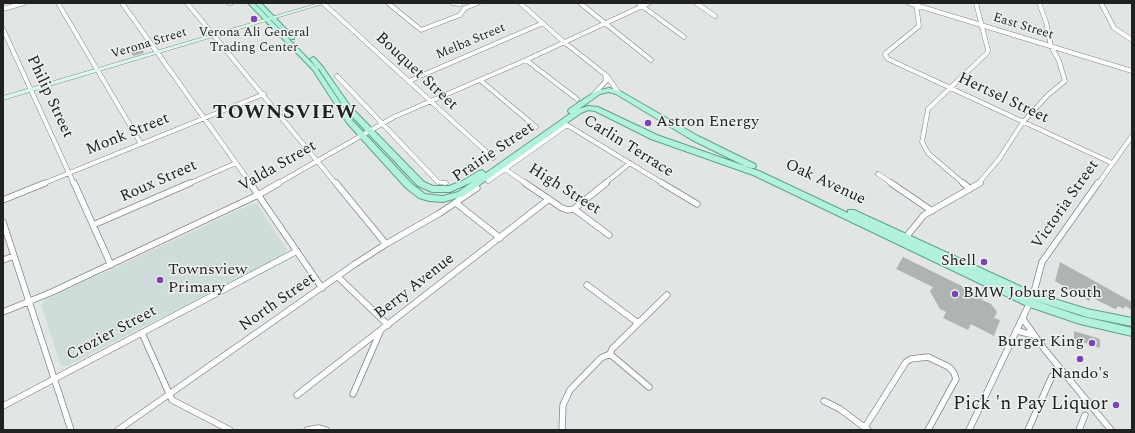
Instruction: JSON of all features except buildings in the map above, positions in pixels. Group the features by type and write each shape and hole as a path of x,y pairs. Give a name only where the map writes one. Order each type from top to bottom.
{"main road":[{"name":"Prairie Street","path":"251,3 270,19 321,68 348,108 421,184 432,189 450,189 465,183 479,175 591,97 609,90"},
{"name":"Prairie Street","path":"258,3 270,19 317,72 340,110 361,135 417,193 429,198 443,199 461,194 579,111 588,108 596,108 616,118"},
{"name":"Verona Street","path":"3,98 324,3"},
{"name":"Oak Avenue","path":"609,90 618,92 710,146 906,237 1031,299"},
{"path":"591,97 616,118"},
{"name":"Oak Avenue","path":"616,118 654,137 730,162 756,173 1031,299"},
{"path":"1031,299 1087,313 1132,322"},
{"path":"1031,299 1076,319 1132,332"}],"street":[{"path":"3,9 24,3"},
{"path":"58,3 141,144"},
{"path":"122,3 236,163 322,288"},
{"path":"187,3 264,94 386,244"},
{"name":"Bouquet Street","path":"324,3 493,158"},
{"path":"388,3 421,30 460,15 466,7 478,3"},
{"path":"452,3 460,3 466,7"},
{"path":"520,3 564,42 605,74 618,92"},
{"path":"580,3 651,60"},
{"path":"638,3 684,38"},
{"name":"Valda Street","path":"3,312 29,302 110,265 258,195 382,123 526,60 648,3"},
{"path":"696,3 715,16"},
{"name":"East Street","path":"909,3 1132,71"},
{"path":"970,189 931,156 922,144 928,110 987,53 988,50 976,3"},
{"path":"906,237 920,219 980,183 995,165 1023,122 1048,95 1065,81 1059,61 1051,46 1046,22 1039,3"},
{"path":"1101,3 1115,29 1132,40"},
{"name":"Hertsel Street","path":"916,4 918,28 885,55 892,62 1112,163"},
{"name":"Melba Street","path":"408,81 543,23"},
{"name":"Philip Street","path":"3,29 32,90 110,265"},
{"path":"526,60 577,99"},
{"path":"591,97 605,83 605,74"},
{"path":"337,76 438,182 446,183"},
{"path":"480,80 536,127"},
{"name":"Monk Street","path":"3,200 264,94"},
{"name":"Carlin Terrace","path":"488,181 567,125 697,204"},
{"name":"Victoria Street","path":"969,430 1023,319 1031,299 1040,266 1132,136"},
{"name":"Roux Street","path":"93,225 236,163"},
{"path":"574,209 630,163"},
{"name":"High Street","path":"505,169 564,209 574,209 609,235"},
{"path":"878,174 932,211"},
{"path":"456,203 477,188"},
{"name":"Berry Avenue","path":"297,395 549,199"},
{"name":"North Street","path":"118,430 386,244 456,203"},
{"name":"Prairie Street","path":"456,203 500,238"},
{"path":"3,222 71,430"},
{"name":"Crozier Street","path":"3,406 297,251"},
{"path":"3,260 14,256"},
{"path":"338,277 388,325"},
{"path":"587,285 638,323"},
{"path":"562,430 563,405 570,390 601,358 610,354 612,349 667,296"},
{"path":"1023,319 1034,335 1111,430"},
{"path":"353,394 381,331"},
{"path":"1017,331 1034,335"},
{"path":"142,333 168,395 172,400 180,406 230,430"},
{"path":"610,354 649,387"},
{"path":"824,401 840,409 866,428 906,362 911,359 928,357 949,367 954,373 956,379 928,430"},
{"path":"1028,430 1052,376"},
{"path":"1079,430 1085,415"},
{"path":"307,430 318,428 326,430"}],"shaded area":[{"name":"Townsview Primary","path":"252,204 257,204 287,250 285,254 67,366 61,366 41,305 45,300"}],"place":[{"name":"Verona Ali General Trading Center","path":"254,19"},
{"name":"Astron Energy","path":"648,123"},
{"name":"Shell","path":"984,262"},
{"name":"Townsview Primary","path":"160,280"},
{"name":"BMW Joburg South","path":"955,294"},
{"name":"Burger King","path":"1092,343"},
{"name":"Nando's","path":"1080,359"},
{"name":"Pick 'n Pay Liquor","path":"1116,405"}],"district":[{"name":"TOWNSVIEW","path":"285,114"}]}
